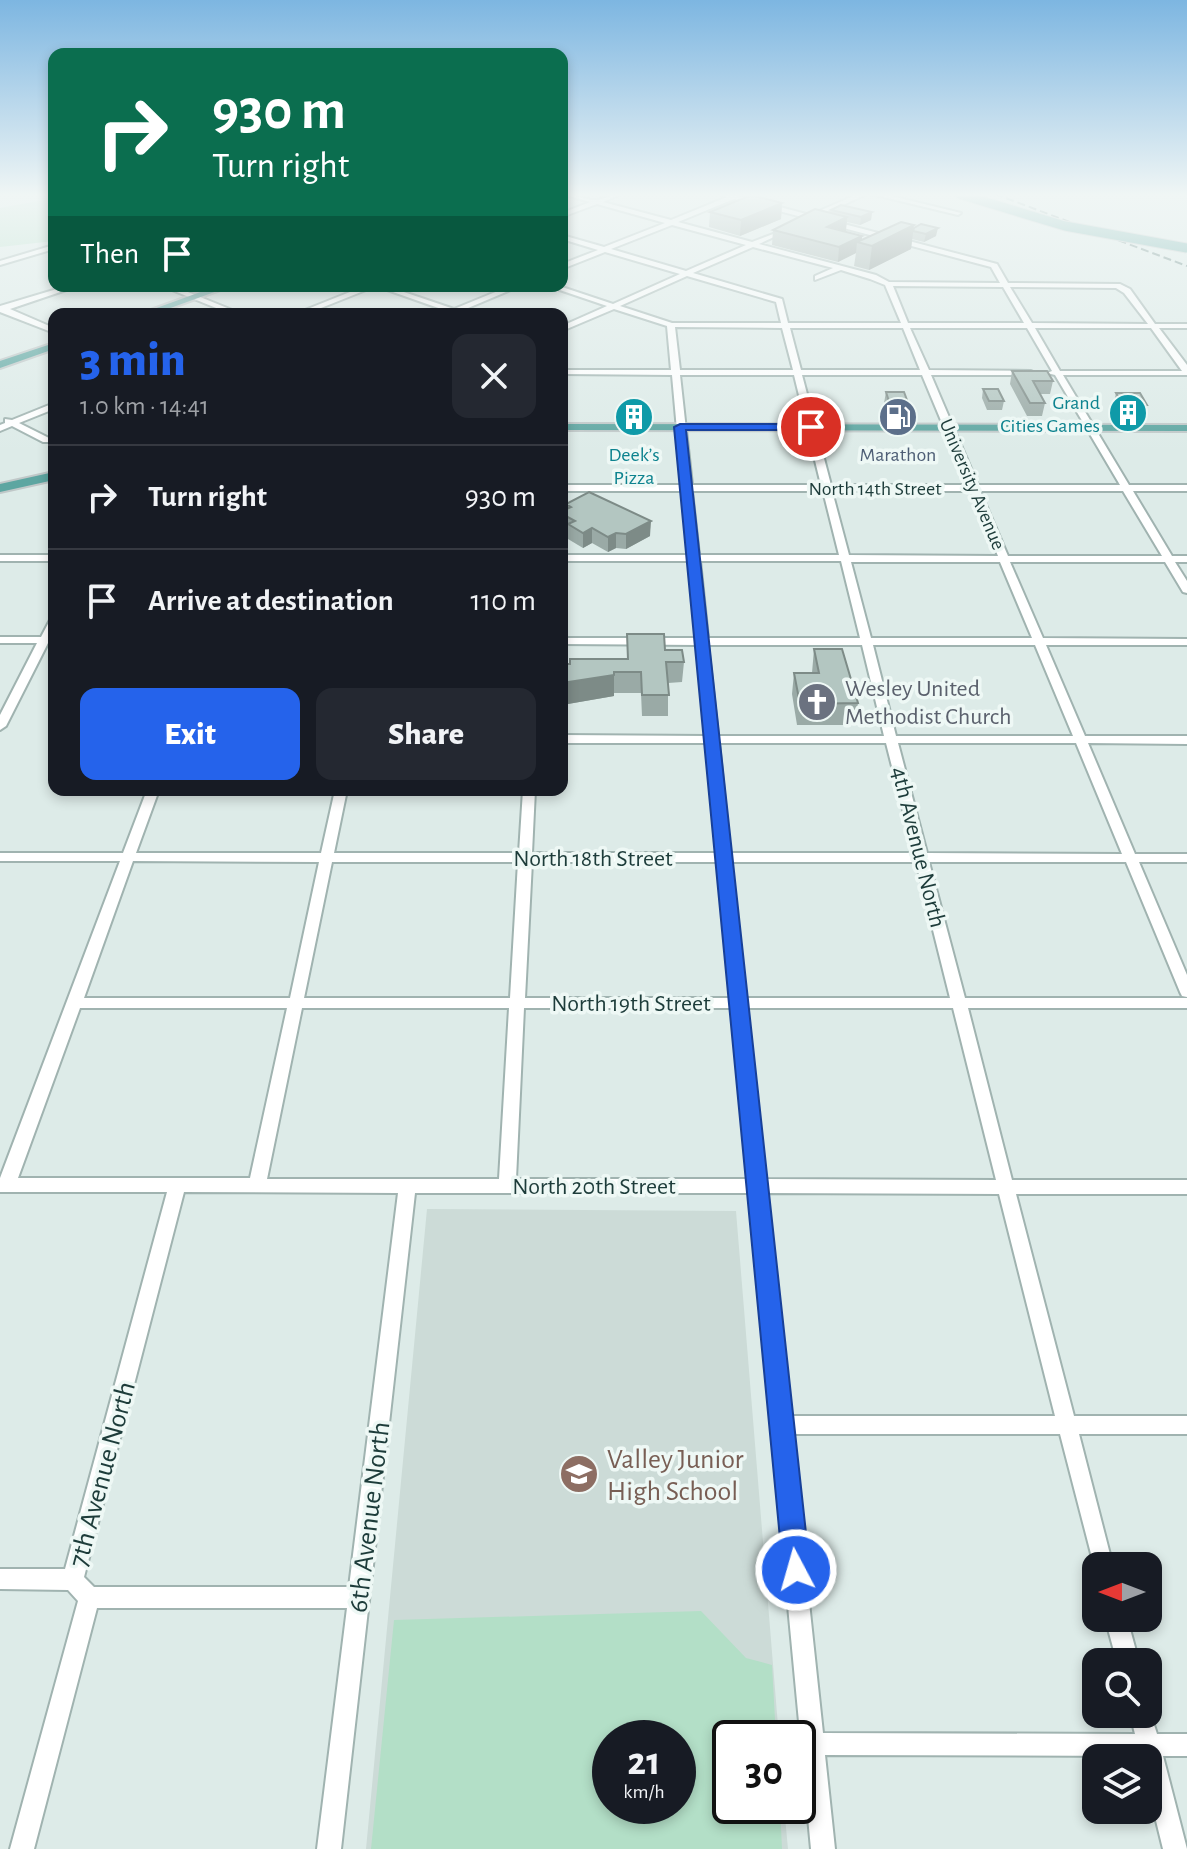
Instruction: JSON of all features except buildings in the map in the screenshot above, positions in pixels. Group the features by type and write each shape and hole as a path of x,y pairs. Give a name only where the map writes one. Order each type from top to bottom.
{"main road":[{"path":"162,308 209,292"},
{"path":"0,365 48,348"},
{"path":"568,427 1187,428"},
{"path":"0,488 48,477"}],"street":[{"path":"568,326 671,280"},
{"name":"4th Avenue North","path":"711,280 779,301 1099,1552"},
{"path":"877,280 888,284 1117,286 1127,291 1187,372"},
{"path":"1005,280 1187,590"},
{"name":"University Avenue","path":"888,284 1187,992"},
{"path":"568,291 671,325 1187,326"},
{"path":"1,309 55,292"},
{"path":"181,292 222,308"},
{"path":"315,308 356,292"},
{"path":"396,292 440,308"},
{"path":"465,308 502,292"},
{"path":"1,309 48,329"},
{"path":"671,325 812,1720"},
{"path":"568,372 1187,372"},
{"path":"0,428 48,408"},
{"path":"0,418 46,440"},
{"name":"North 14th Street","path":"568,488 1187,488"},
{"path":"0,558 48,558"},
{"path":"568,558 1187,559"},
{"path":"0,640 48,640"},
{"path":"568,641 1187,642"},
{"path":"0,726 48,642"},
{"path":"568,739 1187,740"},
{"path":"4,1185 151,796"},
{"path":"257,1186 340,796"},
{"path":"507,1186 529,796"},
{"name":"North 18th Street","path":"0,857 1187,858"},
{"name":"North 19th Street","path":"75,1003 1187,1003"},
{"name":"North 20th Street","path":"4,1185 1187,1187"},
{"name":"7th Avenue North","path":"22,1849 89,1598 73,1580 177,1186"},
{"name":"6th Avenue North","path":"329,1849 407,1186"},
{"path":"782,1425 1187,1425"},
{"path":"0,1579 73,1580"},
{"path":"89,1598 359,1597"},
{"path":"816,1744 1082,1745"},
{"path":"1162,1745 1187,1745"},
{"path":"816,1767 823,1849"},
{"path":"1162,1797 1175,1849"}],"shaded area":[{"name":"Valley Junior High School","path":"427,1209 736,1211 778,1720 712,1720 712,1824 786,1824 788,1849 366,1849"}],"green space":[{"path":"701,1611 746,1658 772,1665 775,1720 712,1720 712,1824 781,1824 782,1849 371,1849 394,1620"}],"place":[{"name":"Grand Cities Games","path":"1128,413"},
{"name":"Deek’s Pizza","path":"634,417"},
{"name":"Marathon","path":"898,417"},
{"name":"Wesley United Methodist Church","path":"817,702"},
{"name":"Valley Junior High School","path":"579,1474"}],"route":[{"path":"796,1570 680,427 811,427"}]}
